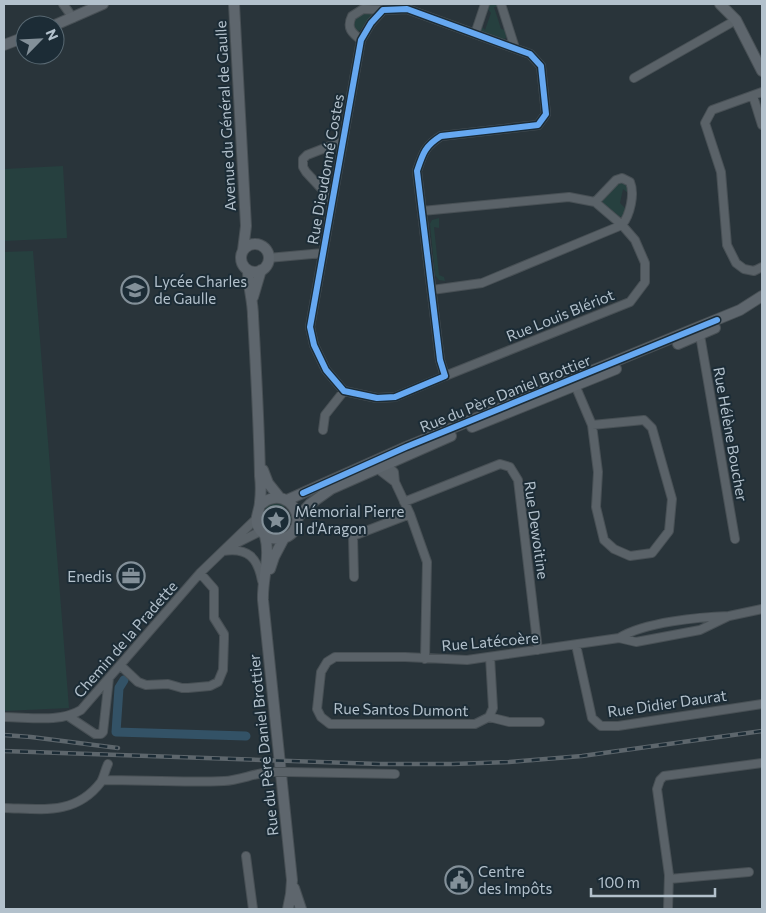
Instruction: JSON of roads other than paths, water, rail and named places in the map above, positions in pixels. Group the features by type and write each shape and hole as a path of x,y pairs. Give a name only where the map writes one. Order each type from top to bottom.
{"main road":[{"path":"65,21 103,4"},
{"name":"Avenue du Général de Gaulle","path":"234,4 246,226 243,250"},
{"path":"720,4 736,20 762,71"},
{"name":"Avenue du Général de Gaulle","path":"246,226 258,245"},
{"path":"252,298 262,270 268,262 264,248 258,245 249,246 243,250 241,259 248,271 252,298 260,452 260,505 256,519 263,534 271,538 284,538 294,530 298,517 295,507 272,489 265,476 260,452"},
{"path":"248,271 256,272 262,270"},
{"name":"Rue du Père Daniel Brottier","path":"298,517 321,495 331,489 740,310 762,296"},
{"name":"Rue du Père Daniel Brottier","path":"284,499 385,466 440,440 744,316 762,303"},
{"path":"260,505 270,499 284,499"},
{"name":"Rue du Père Daniel Brottier","path":"263,534 268,543 263,589 292,880 288,909"},
{"name":"Rue du Père Daniel Brottier","path":"265,607 270,569 284,538"},
{"name":"Rue du Père Daniel Brottier","path":"292,880 301,909"}],"street":[{"path":"63,4 73,18"},
{"path":"475,34 485,4"},
{"path":"501,4 515,48"},
{"path":"323,430 325,415 344,391 377,398 395,396 445,376 440,360 417,171 424,150 430,143 441,136 538,125 546,114 541,66 530,54 515,48 407,9 363,9 352,16 349,27 361,40"},
{"name":"Rue Dieudonné Costes","path":"344,391 326,370 314,345 310,327 361,40 371,23 383,10"},
{"path":"634,78 736,20"},
{"path":"762,92 712,110 705,123 720,172 728,245 736,263 744,269 754,271 762,267"},
{"path":"753,96 762,125"},
{"name":"Rue Dieudonné Costes","path":"332,200 306,172 303,167 303,159 311,153 343,141"},
{"path":"422,211 569,198 595,202 616,180 626,179 631,185 632,194 627,219 622,225 482,283 432,290"},
{"name":"Rue Louis Blériot","path":"445,376 630,302 645,282 645,263 635,240 622,225 595,202"},
{"name":"Rue Dieudonné Costes","path":"268,258 323,253"},
{"name":"Rue Hélène Boucher","path":"700,334 735,539"},
{"path":"576,385 592,425 598,472 596,507 604,540 614,549 630,556 652,553 669,531 672,499 652,428 644,420 592,425"},
{"name":"Rue Dewoitine","path":"404,502 500,464 510,467 518,480 538,650"},
{"path":"385,466 395,482"},
{"name":"Rue Latécoère","path":"385,466 410,514 427,562 425,659 467,660 576,645 619,638 635,629 698,617 729,616 762,609"},
{"path":"354,577 353,536 410,514"},
{"name":"Chemin de la Pradette","path":"4,717 68,716 81,710 200,573 256,519"},
{"name":"Chemin de la Pradette","path":"223,551 244,538 263,534"},
{"path":"223,551 240,550 250,556 260,570 263,589"},
{"path":"120,665 138,682 146,685 168,684 188,688 210,686 218,682 223,670 224,634 214,618 214,589 200,573"},
{"name":"Rue Latécoère","path":"619,638 636,642 700,630 729,616"},
{"name":"Rue Didier Daurat","path":"576,645 592,718 601,726 618,726 762,704"},
{"name":"Rue Santos Dumont","path":"425,659 335,656 327,662 321,672 317,709 321,717 330,724 470,725 481,722 489,718 494,704 490,657"},
{"path":"68,716 95,734 99,735 103,732 109,678"},
{"name":"Rue Santos Dumont","path":"489,718 509,722 540,722"},
{"path":"668,909 669,879 658,789 660,780 664,776 762,762"},
{"path":"4,808 58,809 78,803 103,780 104,771 108,764"},
{"path":"103,780 225,781 263,772 395,774"},
{"path":"246,856 250,900 253,909"},
{"path":"669,879 749,872"}],"waterway":[{"path":"124,680 119,688 116,732 246,736"}],"railway":[{"path":"4,751 379,764 453,764 582,756 762,731"},
{"path":"4,735 118,748"}],"place":[{"name":"Lycée Charles de Gaulle","path":"135,290"},
{"name":"Mémorial Pierre II d'Aragon","path":"276,520"},
{"name":"Enedis","path":"131,576"},
{"name":"Centre des Impôts","path":"459,880"}]}
